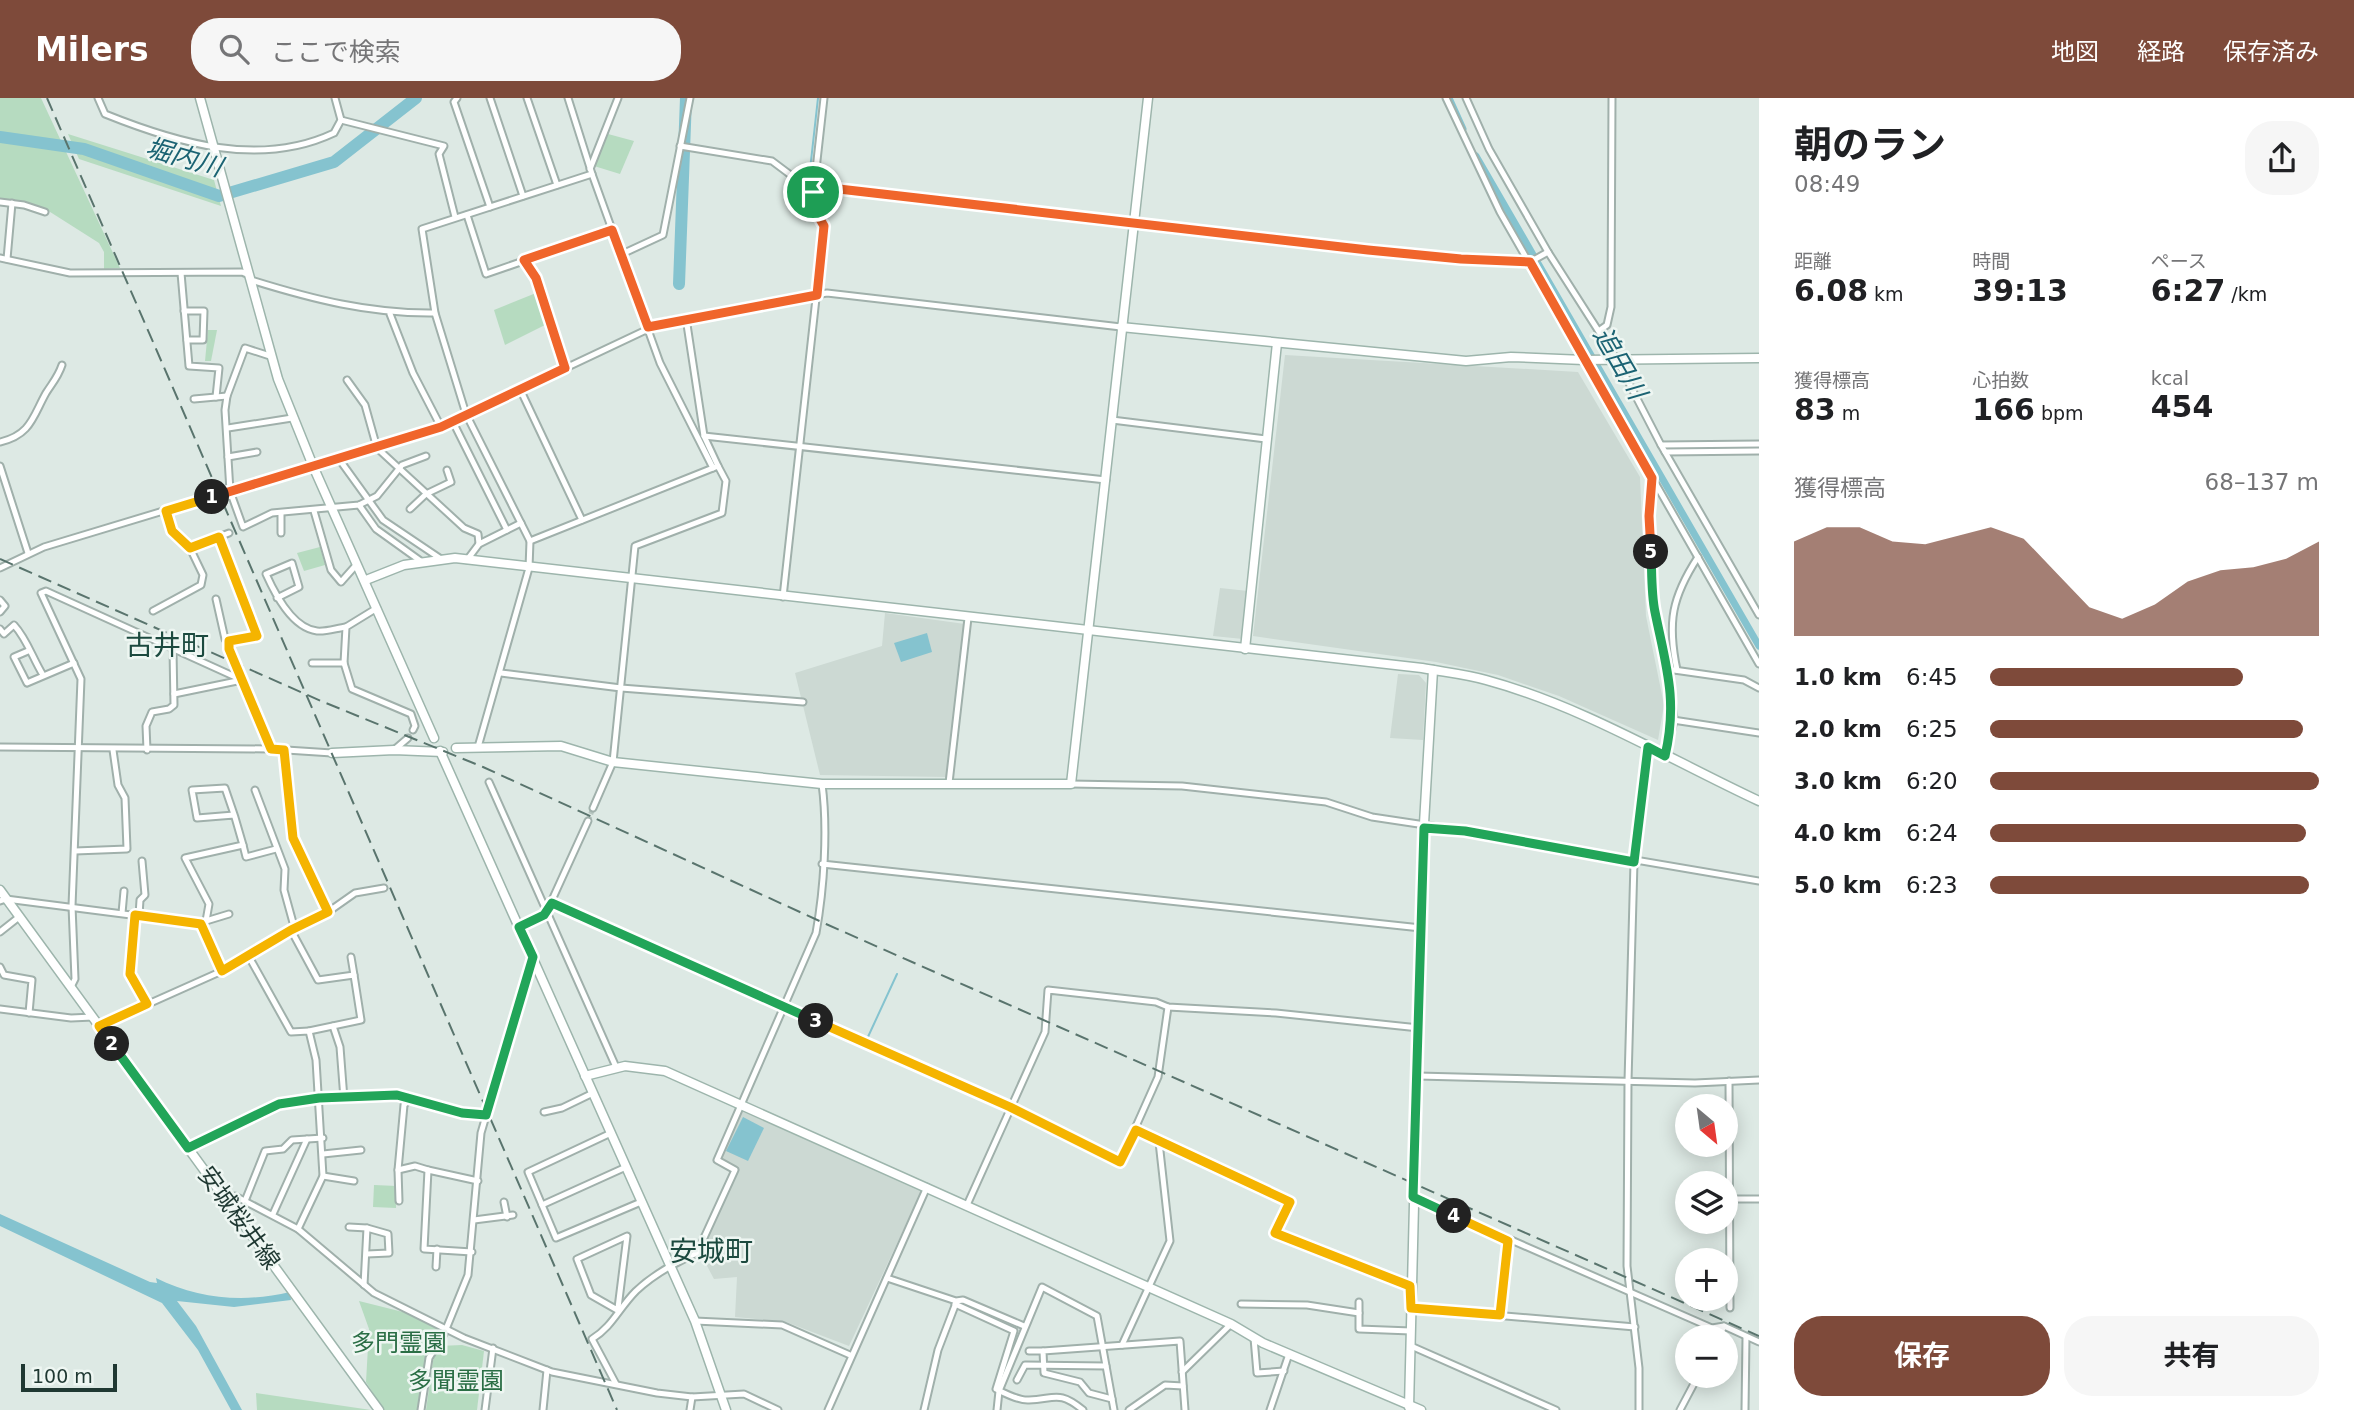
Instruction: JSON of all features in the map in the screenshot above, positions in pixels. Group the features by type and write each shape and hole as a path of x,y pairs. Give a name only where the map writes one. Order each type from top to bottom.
{"street":[{"path":"98,98 106,114 215,149 280,150 334,133 341,120 335,98"},
{"path":"200,98 270,356 292,418 434,738"},
{"path":"457,98 454,102 490,207"},
{"path":"490,98 523,196"},
{"path":"527,98 557,185"},
{"path":"568,98 591,172 664,372 726,481 722,513 636,544 613,762 593,808"},
{"path":"478,747 529,568 530,541 466,414 435,313 422,229 591,172 618,98"},
{"path":"622,254 663,235 690,98"},
{"path":"783,597 824,226 812,205 824,98"},
{"path":"1071,784 1148,98"},
{"path":"1446,98 1500,212 1533,260 1652,478 1759,664"},
{"path":"1466,98 1489,149 1548,252 1600,330 1661,445 1759,615"},
{"path":"1600,330 1607,325 1611,307 1612,98"},
{"path":"341,120 443,146 439,154 455,217"},
{"path":"680,146 772,161 813,189 1461,259 1533,260 1548,252"},
{"path":"0,202 45,212"},
{"path":"12,203 10,234 4,259 70,273 181,273 250,277 294,293 390,314 435,313"},
{"path":"467,215 486,274 612,230"},
{"path":"0,233 10,234"},
{"path":"524,260 536,278 565,368"},
{"path":"181,273 189,366 219,368 216,397"},
{"path":"0,568 28,553 441,427 648,327 817,295 856,296 1121,327 1466,361 1511,357 1586,360 1759,358"},
{"path":"184,311 204,311 203,340 187,340"},
{"path":"390,314 413,373 441,427"},
{"path":"686,318 704,436 716,467"},
{"path":"1245,649 1277,343"},
{"path":"270,356 245,348 227,396 230,491 243,527 272,513 359,505 377,496 398,468 426,456"},
{"path":"0,442 23,432 41,408 47,392 56,383 62,365"},
{"path":"347,380 365,405 377,448 464,528 478,534 479,544"},
{"path":"520,389 582,520"},
{"path":"194,399 227,396"},
{"path":"228,428 292,418"},
{"path":"1112,420 1266,439"},
{"path":"453,422 507,530"},
{"path":"704,436 1106,480"},
{"path":"1661,445 1759,444"},
{"path":"1665,452 1759,451"},
{"path":"228,457 257,452"},
{"path":"339,459 383,520 441,559"},
{"path":"0,466 28,553"},
{"path":"530,541 716,467"},
{"path":"410,509 426,494 451,482 447,470"},
{"path":"1652,478 1649,516 1654,610 1668,673 1673,720 1665,756"},
{"path":"359,505 376,529 422,562"},
{"path":"153,611 201,585 203,575 190,548 172,531 166,511"},
{"path":"314,511 331,570 341,582 357,564"},
{"path":"281,513 281,533"},
{"path":"467,560 479,544 521,523"},
{"path":"190,548 229,533"},
{"path":"216,599 225,639 229,641 257,636 219,537"},
{"path":"1677,670 1672,646 1674,600 1698,557"},
{"path":"366,580 422,562 441,559 467,560 1433,670 1485,679 1547,701 1759,801"},
{"path":"276,598 299,587 292,563 266,574 276,598 305,628 319,631 346,627 377,608"},
{"path":"71,987 75,979 72,906 81,679 41,595 43,591 242,680"},
{"path":"0,600 5,606 0,612"},
{"path":"949,783 968,618"},
{"path":"0,629 4,634 14,625 23,635 28,651 43,675"},
{"path":"346,627 344,663 352,689 411,714 415,726 413,730"},
{"path":"229,641 229,649 271,749"},
{"path":"147,750 146,726 152,712 169,709 174,705 173,650"},
{"path":"28,651 14,657 27,683 74,663"},
{"path":"312,663 344,663"},
{"path":"1409,1407 1410,1286 1424,828 1433,670"},
{"path":"1668,673 1677,670 1744,680 1759,688"},
{"path":"501,673 621,688 803,702"},
{"path":"174,694 242,680"},
{"path":"1673,720 1759,733"},
{"path":"394,750 408,738"},
{"path":"456,748 561,746 613,762 822,784 1182,786 1326,802 1372,817 1424,828 1465,831 1634,862 1759,881"},
{"path":"0,747 113,750 271,749 332,753 394,750 441,752 695,1321 726,1410"},
{"path":"1639,1410 1635,1327 1626,1245 1628,1081 1634,862 1648,747"},
{"path":"75,851 127,849 125,798 118,785 113,750"},
{"path":"284,750 293,838 328,912"},
{"path":"489,782 616,1067"},
{"path":"616,1384 592,1339 609,1329 618,1310 637,1290 670,1265 697,1253 735,1170 717,1160 816,933 826,810 822,784"},
{"path":"234,814 197,818 192,790 225,788 234,814 246,857 276,849"},
{"path":"255,790 285,869 284,890 293,930 318,981 354,975"},
{"path":"519,927 547,911 588,821"},
{"path":"222,971 204,922 209,904 185,858 243,845"},
{"path":"142,861 145,895 140,900 137,915 130,974 147,1004"},
{"path":"822,864 1421,928"},
{"path":"99,1026 222,971 328,912 355,893 384,888"},
{"name":"安城桜井線","path":"0,890 3,900 19,917 71,987 379,1410"},
{"path":"121,913 124,891"},
{"path":"3,900 204,922 229,914"},
{"path":"552,903 1010,1108 1120,1162 1136,1130 1161,1064 1168,1007"},
{"path":"0,932 19,917"},
{"path":"248,955 291,1032 361,1020 351,957"},
{"path":"422,1410 429,1358 446,1329 468,1275 486,1115 533,957"},
{"path":"0,967 4,975 32,979 29,1013"},
{"path":"967,1205 1045,1032 1048,990 1156,1002 1168,1007 1276,1013 1419,1028"},
{"path":"0,1009 84,1019 93,1017"},
{"path":"333,1026 340,1047 344,1098"},
{"path":"298,1229 323,1176 323,1138 309,1031"},
{"path":"585,1076 616,1067 665,1071 1231,1324 1254,1338 1421,1410"},
{"path":"1418,1076 1628,1081 1759,1080"},
{"path":"1729,1081 1729,1171"},
{"path":"544,1112 562,1108 593,1093"},
{"path":"188,1148 279,1104 319,1098 397,1095 462,1113 486,1115"},
{"path":"399,1202 398,1170 404,1105 411,1097"},
{"path":"1136,1130 1290,1202 1275,1233 1410,1286"},
{"path":"611,1133 528,1172 556,1238 641,1202"},
{"path":"245,1200 265,1151 283,1149 292,1140 323,1138"},
{"path":"273,1214 307,1139"},
{"path":"1122,1345 1170,1241 1159,1142"},
{"path":"323,1154 361,1150"},
{"path":"398,1170 415,1166 478,1181"},
{"path":"542,1205 626,1167"},
{"path":"428,1170 424,1249 472,1252"},
{"path":"323,1176 354,1181"},
{"path":"828,1410 850,1355 927,1188"},
{"path":"228,1202 235,1196 298,1229 385,1300 446,1329 547,1370 692,1397 744,1394 778,1410"},
{"path":"1413,1197 1508,1241 1705,1325"},
{"path":"1738,1199 1759,1199"},
{"path":"474,1220 510,1216 504,1202"},
{"path":"349,1227 367,1228 388,1234 389,1254 367,1254"},
{"path":"364,1285 367,1228"},
{"path":"627,1236 618,1310 591,1295 577,1259 627,1236"},
{"path":"1500,1315 1508,1241"},
{"path":"436,1267 437,1249"},
{"path":"887,1278 956,1303 1013,1330 1012,1350"},
{"path":"997,1410 999,1391 1012,1350 1042,1287 1097,1316 1114,1410"},
{"path":"924,1410 939,1350 956,1303 963,1300 1024,1326"},
{"path":"1359,1303 1359,1329 1411,1331"},
{"path":"1241,1304 1307,1305 1359,1313"},
{"path":"1411,1308 1635,1327"},
{"path":"695,1321 782,1325 850,1355"},
{"path":"1182,1372 1231,1324"},
{"path":"1738,1333 1759,1342"},
{"path":"1745,1410 1746,1337"},
{"path":"1254,1338 1257,1373 1284,1371"},
{"path":"1028,1350 1181,1341 1185,1410"},
{"path":"1411,1346 1556,1410"},
{"path":"485,1410 493,1348"},
{"path":"1043,1351 1044,1373 1080,1382 1089,1393 1112,1399"},
{"path":"1270,1410 1290,1354"},
{"path":"1017,1380 1025,1365 1106,1366"},
{"path":"543,1410 547,1370"},
{"path":"1129,1410 1165,1385 1183,1386"},
{"path":"1680,1410 1692,1388"},
{"path":"999,1391 1027,1401 1051,1395 1069,1399 1083,1410"},
{"path":"690,1410 692,1397"}],"shaded area":[{"path":"1285,355 1578,372 1640,477 1646,616 1664,705 1658,740 1559,696 1498,675 1436,662 1253,636"},
{"path":"1220,588 1248,591 1243,639 1213,636"},
{"path":"885,613 965,624 947,777 820,775 795,673 882,646"},
{"path":"1398,674 1419,675 1426,683 1423,740 1390,738"},
{"path":"741,1111 922,1190 849,1346 786,1322 735,1317 737,1277 714,1279 699,1251 739,1169 721,1159"}],"green space":[{"path":"0,98 41,98 120,268 104,269 104,252 99,243 47,210 12,200 0,201"},
{"path":"68,134 214,180 221,206 79,159"},
{"path":"608,134 634,141 620,174 594,166"},
{"path":"541,291 551,322 505,345 494,310"},
{"path":"208,330 217,330 211,361 205,361"},
{"path":"320,547 325,565 304,571 297,553"},
{"path":"374,1185 397,1186 396,1208 373,1207"},
{"name":"多門霊園","path":"359,1301 411,1314 441,1331 428,1352 420,1410 384,1410 366,1382 369,1329"},
{"name":"多聞霊園","path":"462,1345 484,1351 477,1410 426,1410 433,1361 439,1346"},
{"path":"256,1393 371,1410 257,1410"}],"water":[{"path":"927,633 932,652 901,662 894,643"},
{"path":"743,1117 764,1128 748,1161 726,1151"},
{"path":"0,1214 150,1282 157,1283 156,1278 188,1291 221,1297 256,1297 290,1292 291,1300 234,1307 177,1301 196,1326 242,1410 231,1410 198,1350 162,1303 0,1226"}],"waterway":[{"name":"堀内川","path":"0,137 84,149 219,196 334,162 416,98"},
{"name":"堀内川","path":"679,284 686,98"},
{"path":"809,179 818,98"},
{"name":"追田川","path":"1449,98 1463,129"},
{"name":"追田川","path":"1476,156 1759,646"},
{"path":"867,1039 897,974"}],"tunnel":[{"path":"588,821 593,808"}],"railway":[{"path":"47,98 617,1410"},
{"path":"0,559 321,701 483,767 826,924 1759,1336"}],"district":[{"name":"古井町","path":"167,645"},
{"name":"安城町","path":"711,1251"}],"route":[{"path":"813,186 1283,241 1461,259 1530,262 1652,478 1649,516 1654,610 1668,664 1673,720 1665,756 1648,747 1634,862 1465,831 1424,828 1413,1197 1508,1241 1500,1315 1411,1308 1410,1286 1275,1233 1290,1202 1136,1130 1120,1162 1010,1110 1010,1107 552,903 544,915 519,927 533,957 486,1115 462,1113 442,1105 397,1095 319,1098 279,1104 188,1148 99,1026 147,1004 130,974 135,915 201,924 222,971 291,930 328,912 293,838 284,750 271,749 229,649 229,641 257,636 219,537 190,548 172,531 166,511 441,427 565,368 536,278 528,270 524,260 612,230 648,327 687,317 817,295 824,226 812,205 813,192 813,186"}]}
